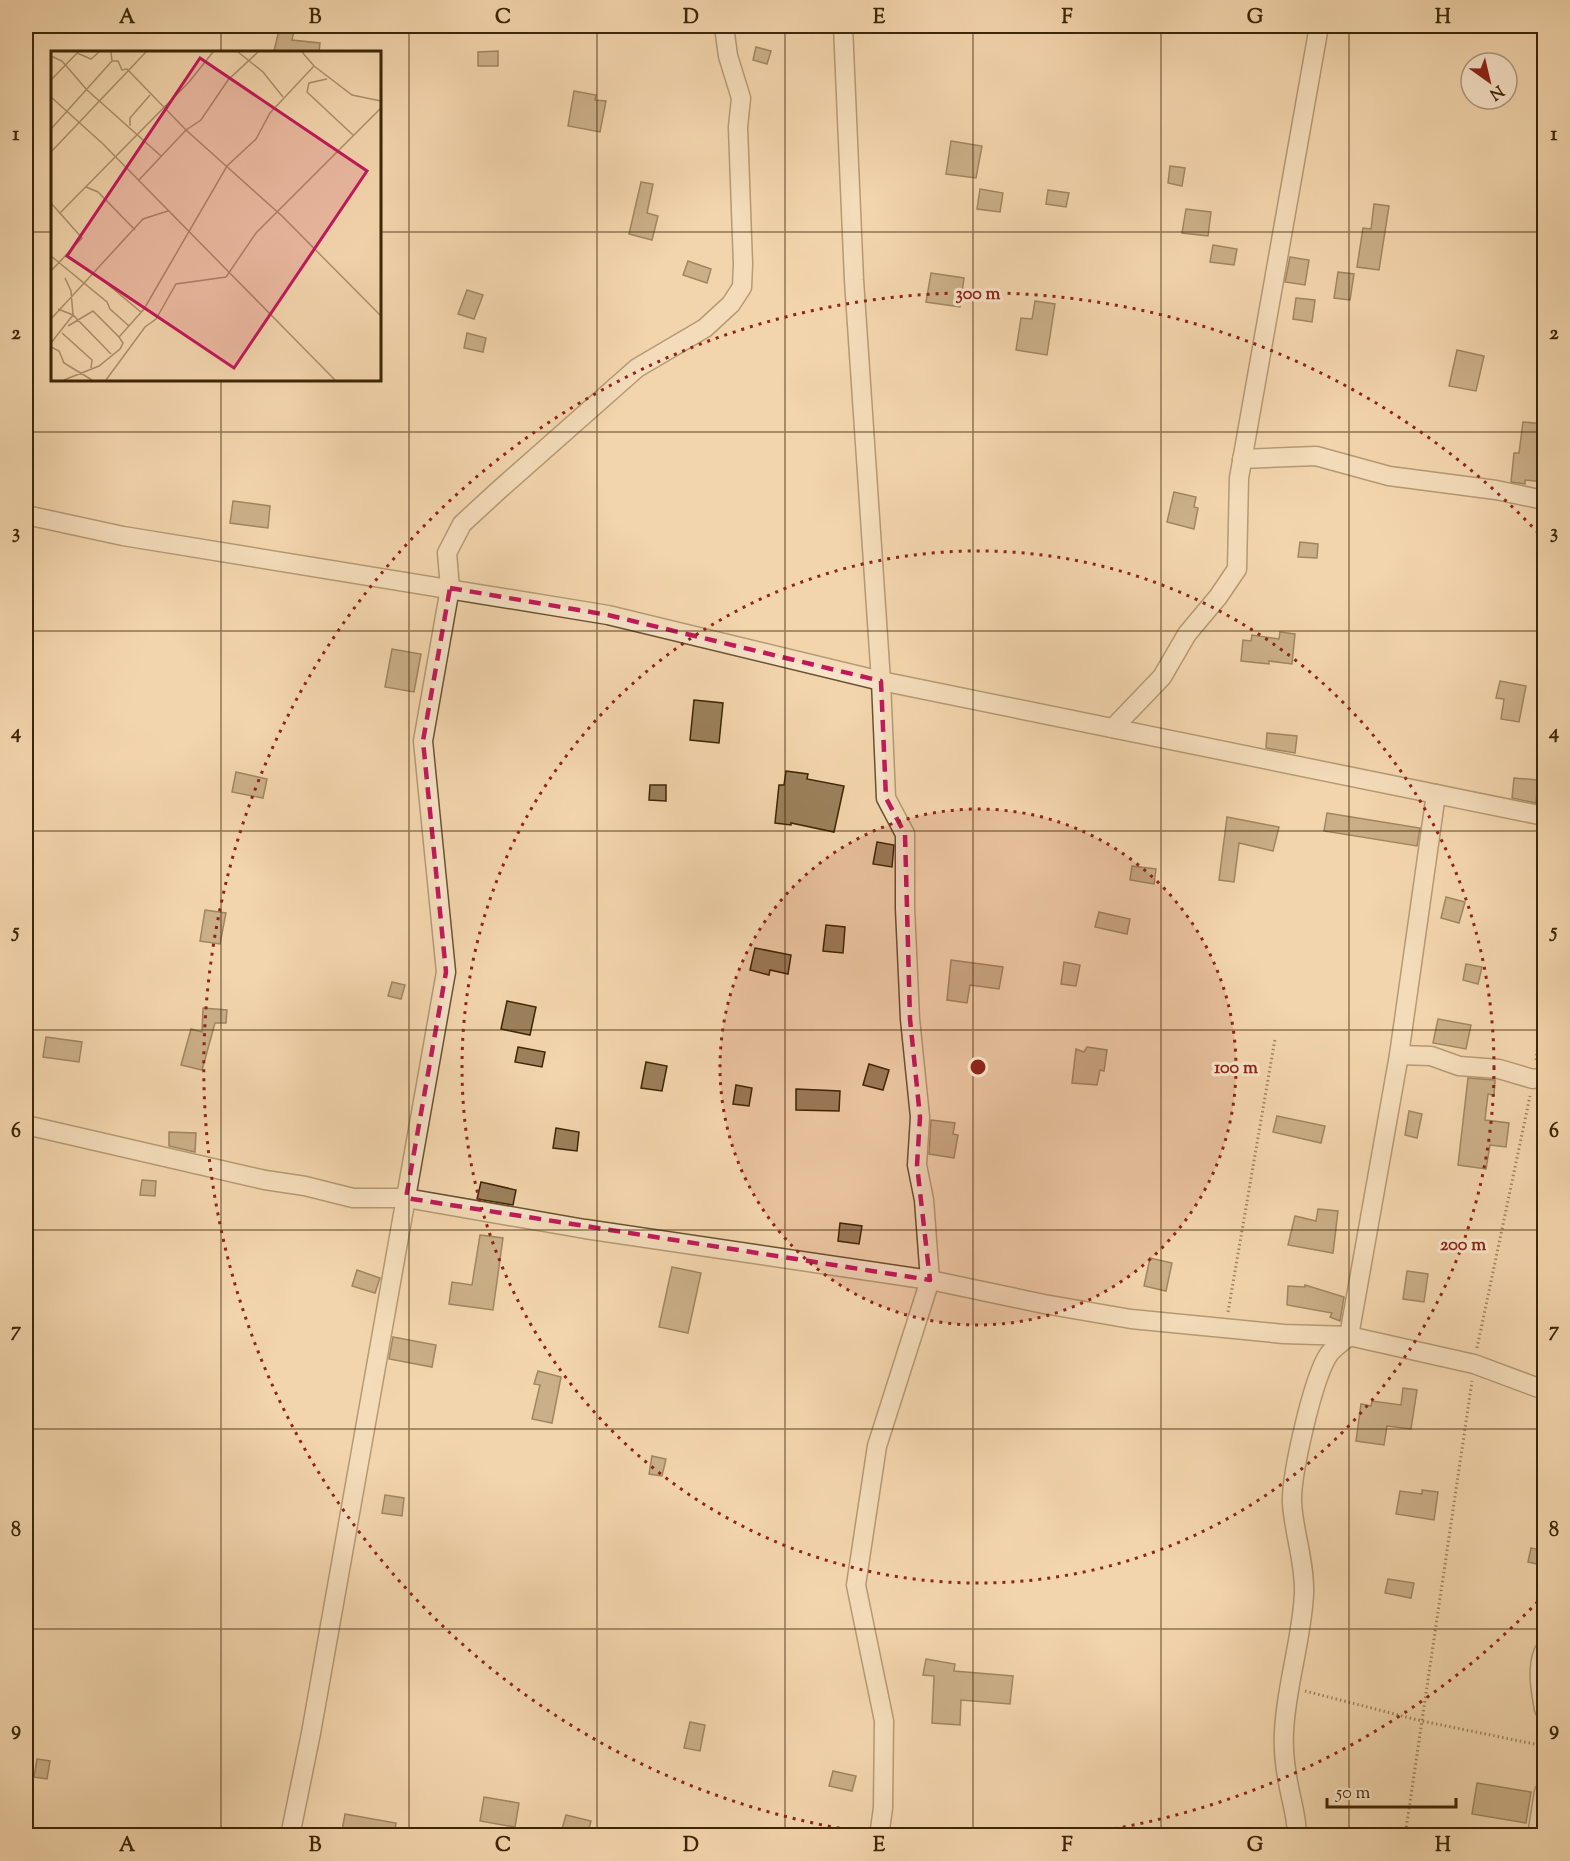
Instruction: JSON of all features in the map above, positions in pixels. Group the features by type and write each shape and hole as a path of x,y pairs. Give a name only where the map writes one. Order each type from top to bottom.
{"street":[{"path":"290,1836 311,1733 446,972 423,741 450,588 447,553 462,524 637,368 705,328 731,304 742,287 738,127 741,98 728,56 724,26"},
{"path":"843,26 854,280 881,681 886,798 905,834 905,908 910,1019 920,1117 917,1165 924,1200 930,1280 877,1446 856,1585 884,1721 883,1808 879,1836"},
{"path":"1113,728 1162,677 1187,634 1218,597 1237,569 1239,478 1319,26"},
{"path":"1242,459 1316,456 1389,476 1496,490 1545,500"},
{"path":"26,515 123,536 608,615 881,681 1545,816"},
{"path":"1297,1836 1297,1825 1287,1780 1284,1734 1288,1687 1302,1625 1304,1591 1302,1555 1292,1502 1297,1458 1320,1371 1330,1353 1349,1336 1399,1055 1436,794"},
{"path":"1399,1055 1431,1056 1459,1066 1499,1069 1539,1078"},
{"path":"26,1125 352,1198 406,1198 585,1229 930,1280 1044,1304 1131,1319 1284,1334 1349,1336 1474,1364 1545,1390"},
{"path":"1545,1651 1541,1659 1540,1687 1545,1709"},
{"path":"1537,1836 1545,1792"}],"path":[{"path":"1405,1836 1474,1364 1539,1078 1545,999"},
{"path":"1225,1327 1275,1039"},
{"path":"1288,1687 1422,1721 1545,1746"}],"highlighted area":[{"path":"450,588 608,615 881,681 886,798 905,834 910,1019 920,1117 917,1165 930,1280 406,1198 446,972 423,741"}],"building":[{"path":"280,26 295,26 292,40 320,43 319,51 274,51"},
{"path":"756,47 771,51 767,64 753,60"},
{"path":"498,51 498,66 478,66 478,52"},
{"path":"574,91 596,95 595,100 606,101 600,132 568,126"},
{"path":"951,141 982,146 976,178 946,174"},
{"path":"1170,166 1185,168 1182,186 1168,183"},
{"path":"641,182 653,184 647,213 658,216 652,240 629,234"},
{"path":"980,189 1003,193 1000,212 977,209"},
{"path":"1048,190 1069,193 1066,207 1046,204"},
{"path":"1374,204 1389,206 1379,270 1357,267 1363,228 1371,229"},
{"path":"1186,209 1211,212 1208,236 1182,233"},
{"path":"1213,245 1237,249 1234,265 1210,262"},
{"path":"1290,257 1309,260 1305,285 1285,282"},
{"path":"688,261 711,269 707,283 683,275"},
{"path":"1338,272 1354,274 1350,300 1334,298"},
{"path":"931,273 964,278 960,307 926,302"},
{"path":"467,290 483,295 474,319 458,314"},
{"path":"1296,298 1315,300 1312,322 1293,319"},
{"path":"1035,301 1055,304 1047,355 1016,350 1021,318 1032,319"},
{"path":"467,333 486,338 483,352 464,348"},
{"path":"1457,350 1484,356 1476,391 1449,386"},
{"path":"1523,422 1545,424 1545,482 1525,480 1525,484 1511,482 1514,453 1519,453"},
{"path":"1174,492 1196,497 1194,507 1198,508 1194,529 1167,522"},
{"path":"233,501 270,506 268,528 230,523"},
{"path":"1300,542 1318,544 1317,558 1298,557"},
{"path":"1280,632 1295,634 1292,664 1241,661 1243,640 1251,641 1252,635 1279,639"},
{"path":"392,649 421,654 414,692 385,687"},
{"path":"1500,681 1526,686 1519,722 1501,719 1504,699 1496,698"},
{"path":"694,700 723,703 719,743 690,740"},
{"path":"1267,733 1297,736 1295,753 1266,748"},
{"path":"786,771 808,774 807,779 844,786 834,832 791,823 791,825 775,823 779,785 784,785"},
{"path":"236,772 267,779 263,798 232,792"},
{"path":"1514,778 1538,780 1536,803 1512,798"},
{"path":"650,785 666,785 666,801 649,800"},
{"path":"1327,813 1420,828 1417,846 1324,831"},
{"path":"1227,817 1279,827 1273,851 1239,843 1234,882 1219,880"},
{"path":"877,842 894,845 892,867 873,864"},
{"path":"1132,866 1156,869 1154,884 1130,880"},
{"path":"1446,897 1465,902 1459,923 1441,918"},
{"path":"205,910 226,913 220,944 200,941"},
{"path":"1099,912 1130,919 1127,934 1095,927"},
{"path":"826,925 845,927 843,953 823,951"},
{"path":"755,948 791,955 788,974 770,970 769,975 750,970"},
{"path":"951,960 1003,967 999,989 970,985 967,1003 947,1000"},
{"path":"1064,962 1080,965 1076,986 1061,984"},
{"path":"1466,964 1482,967 1478,984 1463,980"},
{"path":"392,982 405,985 401,999 388,996"},
{"path":"507,1001 536,1007 530,1035 501,1029"},
{"path":"203,1008 227,1010 226,1023 215,1023 202,1070 181,1065 191,1029 202,1032"},
{"path":"1438,1019 1471,1025 1466,1049 1433,1043"},
{"path":"46,1037 82,1042 79,1062 43,1057"},
{"path":"518,1047 545,1052 542,1067 515,1062"},
{"path":"1087,1047 1107,1050 1104,1071 1100,1070 1097,1085 1072,1083 1076,1049 1084,1052"},
{"path":"646,1062 667,1066 662,1091 641,1088"},
{"path":"869,1064 889,1070 883,1090 863,1085"},
{"path":"1468,1078 1495,1080 1494,1095 1488,1094 1485,1120 1509,1123 1506,1147 1490,1145 1486,1169 1458,1165"},
{"path":"736,1085 752,1088 749,1106 733,1104"},
{"path":"796,1089 840,1091 839,1111 796,1110"},
{"path":"1409,1111 1422,1114 1417,1138 1405,1135"},
{"path":"1277,1116 1325,1126 1321,1143 1273,1132"},
{"path":"931,1120 955,1123 953,1134 958,1135 954,1158 929,1154"},
{"path":"556,1128 579,1132 577,1151 553,1148"},
{"path":"169,1132 196,1133 195,1152 169,1146"},
{"path":"142,1180 156,1181 155,1196 140,1195"},
{"path":"481,1182 516,1190 513,1205 477,1199"},
{"path":"1318,1209 1338,1211 1333,1253 1288,1245 1295,1216 1316,1221"},
{"path":"840,1223 862,1226 859,1244 838,1241"},
{"path":"480,1235 503,1238 493,1310 449,1304 452,1282 472,1285"},
{"path":"1150,1258 1172,1263 1166,1291 1144,1286"},
{"path":"672,1267 701,1273 688,1333 659,1327"},
{"path":"357,1270 380,1278 375,1293 352,1286"},
{"path":"1407,1271 1428,1274 1424,1302 1403,1299"},
{"path":"1305,1285 1344,1297 1340,1321 1330,1317 1332,1313 1287,1305 1288,1286 1305,1287"},
{"path":"393,1337 436,1345 432,1367 389,1359"},
{"path":"538,1371 561,1377 552,1423 532,1419 540,1385 534,1384"},
{"path":"1403,1388 1417,1390 1411,1429 1387,1426 1384,1445 1356,1441 1361,1404 1371,1406 1372,1401 1401,1405"},
{"path":"652,1456 666,1459 662,1476 649,1474"},
{"path":"1422,1490 1438,1492 1434,1520 1396,1514 1400,1491 1422,1494"},
{"path":"385,1495 404,1498 402,1516 382,1513"},
{"path":"1531,1548 1545,1551 1545,1566 1528,1562"},
{"path":"1388,1579 1414,1583 1411,1598 1385,1593"},
{"path":"926,1659 955,1664 954,1671 1013,1676 1010,1704 961,1700 960,1725 932,1723 934,1676 923,1675"},
{"path":"690,1722 705,1725 700,1751 684,1748"},
{"path":"37,1759 50,1761 47,1779 34,1777"},
{"path":"833,1771 856,1776 852,1791 829,1786"},
{"path":"1477,1783 1531,1792 1526,1823 1472,1814"},
{"path":"484,1797 519,1803 515,1827 480,1821"},
{"path":"345,1814 396,1823 394,1836 341,1836"},
{"path":"566,1815 591,1821 587,1836 560,1836"}]}
